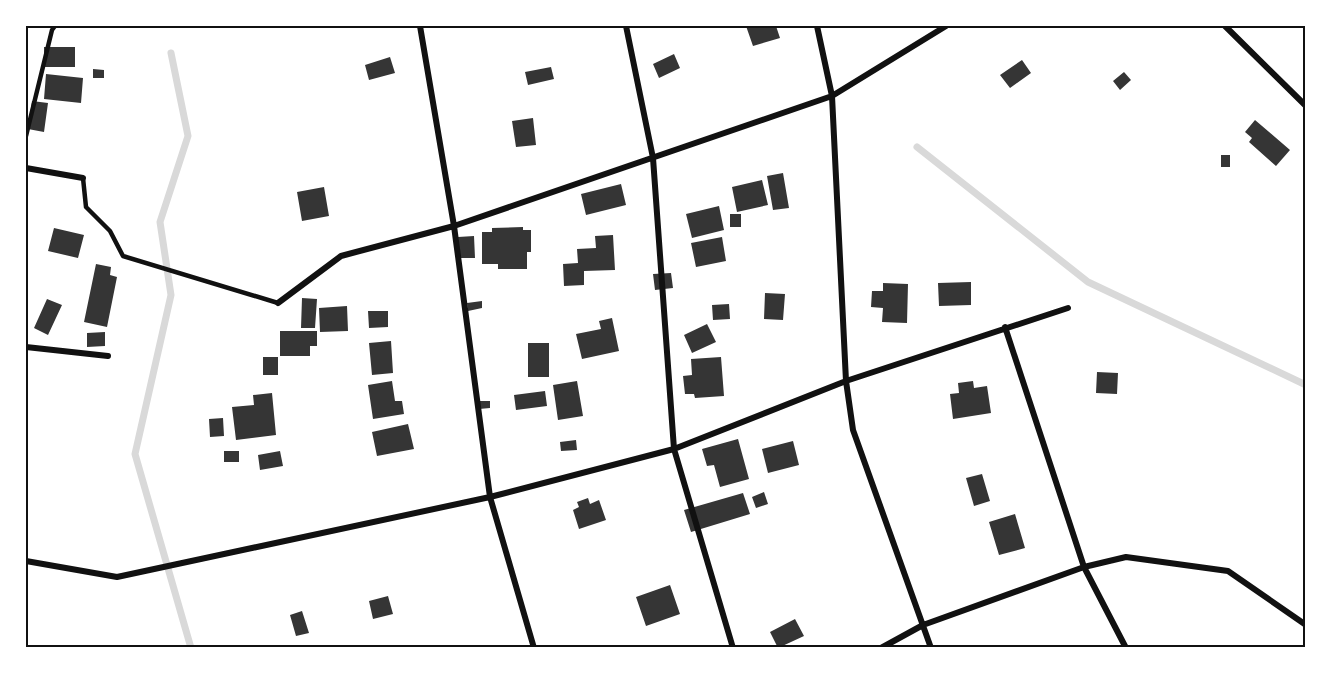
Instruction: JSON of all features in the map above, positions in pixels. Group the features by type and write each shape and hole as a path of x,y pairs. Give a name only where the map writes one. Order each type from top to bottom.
{"street":[{"path":"420,26 454,226 490,497 534,648"},
{"path":"626,26 654,158 674,449 734,648"},
{"path":"817,26 832,96 846,381 853,430 931,648"},
{"path":"278,303 340,256 454,226 832,96 946,26"},
{"path":"1225,26 1305,106"},
{"path":"26,168 83,178"},
{"path":"26,561 117,577 490,497 674,449 846,381 1068,308"},
{"path":"1005,327 1084,567 1126,648"},
{"path":"26,347 108,356"},
{"path":"881,648 923,625 1084,567 1126,557 1228,571 1305,625"}],"lane":[{"path":"26,136 51,30 55,26"},
{"path":"83,178 86,207 110,231 123,255 278,303"}],"building":[{"path":"746,26 776,26 780,38 753,46"},
{"path":"44,47 75,47 75,67 44,67"},
{"path":"674,54 680,68 659,78 653,64"},
{"path":"390,57 395,73 369,80 365,65"},
{"path":"1022,60 1031,73 1010,88 1000,75"},
{"path":"551,67 554,79 528,85 525,72"},
{"path":"93,69 104,70 104,78 93,78"},
{"path":"1124,72 1131,80 1120,90 1113,81"},
{"path":"46,74 83,78 81,103 44,99"},
{"path":"32,101 48,103 44,132 28,129"},
{"path":"533,118 536,145 516,147 512,121"},
{"path":"1255,120 1290,150 1276,166 1249,142 1252,138 1245,132"},
{"path":"1221,155 1230,155 1230,167 1221,167"},
{"path":"783,173 789,208 773,210 767,176"},
{"path":"762,180 768,205 737,212 732,187"},
{"path":"621,184 626,205 586,215 581,194"},
{"path":"324,187 329,216 302,221 297,192"},
{"path":"719,206 724,230 692,238 686,214"},
{"path":"730,214 741,214 741,227 730,227"},
{"path":"523,227 523,230 531,230 531,252 527,252 527,269 498,269 498,264 482,264 482,232 492,232 492,228"},
{"path":"54,228 84,235 78,258 48,251"},
{"path":"613,235 615,270 584,271 584,285 564,286 563,264 578,263 577,249 596,248 595,236"},
{"path":"474,236 475,258 459,258 458,237"},
{"path":"722,237 726,261 696,267 691,243"},
{"path":"96,264 111,267 110,275 117,277 107,327 84,322"},
{"path":"671,273 673,288 655,290 653,274"},
{"path":"971,282 971,305 939,306 938,283"},
{"path":"883,283 908,284 907,323 882,322 883,308 871,307 872,291 883,291"},
{"path":"765,293 785,294 783,320 764,319"},
{"path":"302,298 317,299 315,328 301,328"},
{"path":"47,299 62,305 48,335 34,328"},
{"path":"482,301 482,308 468,311 467,303"},
{"path":"729,304 730,319 713,320 712,305"},
{"path":"347,306 348,331 320,332 319,308"},
{"path":"368,311 388,311 388,327 369,328"},
{"path":"612,318 619,351 582,359 576,334 601,329 599,321"},
{"path":"707,324 716,342 692,353 684,335"},
{"path":"280,331 317,331 317,346 310,346 310,356 280,356"},
{"path":"105,332 105,346 87,347 87,333"},
{"path":"391,341 393,373 372,375 369,343"},
{"path":"528,343 549,343 549,377 528,377"},
{"path":"263,357 278,357 278,375 263,375"},
{"path":"721,357 724,396 695,398 694,394 685,394 683,376 692,375 691,359"},
{"path":"1097,372 1118,373 1117,394 1096,393"},
{"path":"392,381 395,401 402,401 404,414 373,419 368,385"},
{"path":"577,381 583,416 558,420 553,385"},
{"path":"973,381 974,388 987,386 991,413 953,419 950,394 959,393 958,383"},
{"path":"545,391 547,406 516,410 514,395"},
{"path":"272,393 276,435 236,440 232,407 254,405 253,395"},
{"path":"478,401 490,401 490,408 479,409"},
{"path":"223,418 224,436 210,437 209,419"},
{"path":"408,424 414,449 377,456 372,432"},
{"path":"738,439 749,479 720,487 714,465 707,466 702,449"},
{"path":"576,440 577,450 561,451 560,442"},
{"path":"793,441 799,465 768,473 762,449"},
{"path":"224,451 239,451 239,462 224,462"},
{"path":"280,451 283,466 260,470 258,455"},
{"path":"982,474 990,501 974,506 966,478"},
{"path":"764,492 768,504 756,508 752,497"},
{"path":"743,493 750,514 691,532 684,510"},
{"path":"588,498 590,504 599,500 606,520 579,529 573,510 579,507 577,502"},
{"path":"1015,514 1025,548 999,555 989,522"},
{"path":"670,585 680,614 646,626 636,597"},
{"path":"388,596 393,614 373,619 369,601"},
{"path":"302,611 309,633 296,636 290,615"},
{"path":"795,619 804,636 778,648 770,632"}],"waterway":[{"path":"171,53 188,136 160,222 171,295 135,454 191,648"},
{"path":"917,147 1088,282 1306,385"}]}
